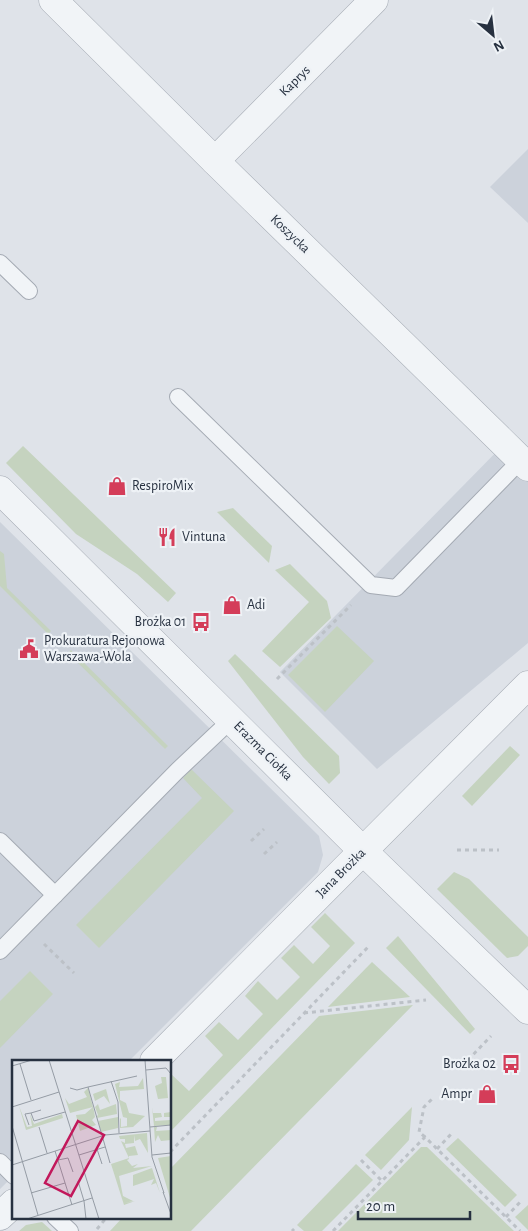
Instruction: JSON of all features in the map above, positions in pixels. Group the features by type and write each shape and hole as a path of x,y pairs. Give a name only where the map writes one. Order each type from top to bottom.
{"street":[{"name":"Koszycka","path":"53,0 525,464"},
{"name":"Kaprys","path":"215,161 374,0"},
{"name":"Erazma Ciołka","path":"0,490 363,851 528,1010"},
{"name":"Jana Brożka","path":"155,1060 528,686"},
{"path":"0,1216 12,1205"}],"lane":[{"path":"0,263 29,291"},
{"path":"178,397 371,585 396,588 525,464"},
{"path":"0,951 181,767 231,720"},
{"path":"0,841 55,895"},
{"path":"0,1162 12,1174"},
{"path":"56,1218 70,1231"}],"path":[{"path":"277,679 371,585"},
{"path":"251,841 264,829"},
{"path":"264,854 277,842"},
{"path":"457,850 499,850"},
{"path":"171,1151 370,944"},
{"path":"62,962 74,973"},
{"path":"304,1014 426,1000"},
{"path":"468,1060 491,1036"},
{"path":"433,1098 424,1107 419,1132 520,1231"},
{"path":"437,1149 452,1132"},
{"path":"333,1231 425,1138"},
{"path":"361,1160 382,1181"},
{"path":"506,1217 522,1200"},
{"path":"96,1231 106,1218"}],"shaded area":[{"path":"528,149 528,223 490,187"},
{"path":"513,435 528,450 528,643 377,769 280,672"},
{"path":"0,522 319,836 323,855 318,872 130,1060 12,1060 12,1177 0,1189"}],"green space":[{"path":"23,446 176,593 168,602 137,574 76,534 6,463"},
{"path":"233,508 272,546 269,563 217,512"},
{"path":"0,551 4,554 7,588 51,631 48,634 0,586"},
{"path":"290,564 327,601 331,618 280,667 262,651 309,602 275,570"},
{"path":"337,626 374,661 325,712 288,675"},
{"path":"71,650 168,746 165,749 68,653"},
{"path":"235,654 339,756 340,773 329,784 303,757 228,661"},
{"path":"510,746 520,755 472,806 462,796"},
{"path":"191,769 234,811 99,948 76,925 202,798 183,778"},
{"path":"454,872 469,879 528,937 528,946 518,956 507,958 437,889"},
{"path":"325,913 355,943 171,1131 171,1074 189,1091 223,1055 205,1036 219,1022 238,1040 263,1014 245,996 258,981 277,1000 300,977 281,958 294,945 313,964 330,946 311,927"},
{"path":"398,936 475,1029 470,1034 386,948"},
{"path":"372,962 410,997 328,1007"},
{"path":"30,971 53,994 0,1048 0,1001"},
{"path":"413,1005 191,1231 110,1231 122,1218 171,1218 171,1168 319,1016"},
{"path":"412,1107 409,1140 381,1170 365,1155"},
{"path":"458,1138 517,1195 505,1207 446,1149"},
{"path":"421,1147 427,1147 514,1231 338,1231"},
{"path":"356,1164 373,1180 322,1231 304,1231 297,1225"},
{"path":"528,1205 528,1230 515,1217"},
{"path":"42,1222 52,1231 19,1231 26,1225"}],"place":[{"name":"RespiroMix","path":"117,486"},
{"name":"Vintuna","path":"167,537"},
{"name":"Adi","path":"232,605"},
{"name":"Brożka 01","path":"201,622"},
{"name":"Prokuratura Rejonowa Warszawa-Wola","path":"29,649"},
{"name":"Brożka 02","path":"511,1064"},
{"name":"Ampr","path":"487,1094"}]}
